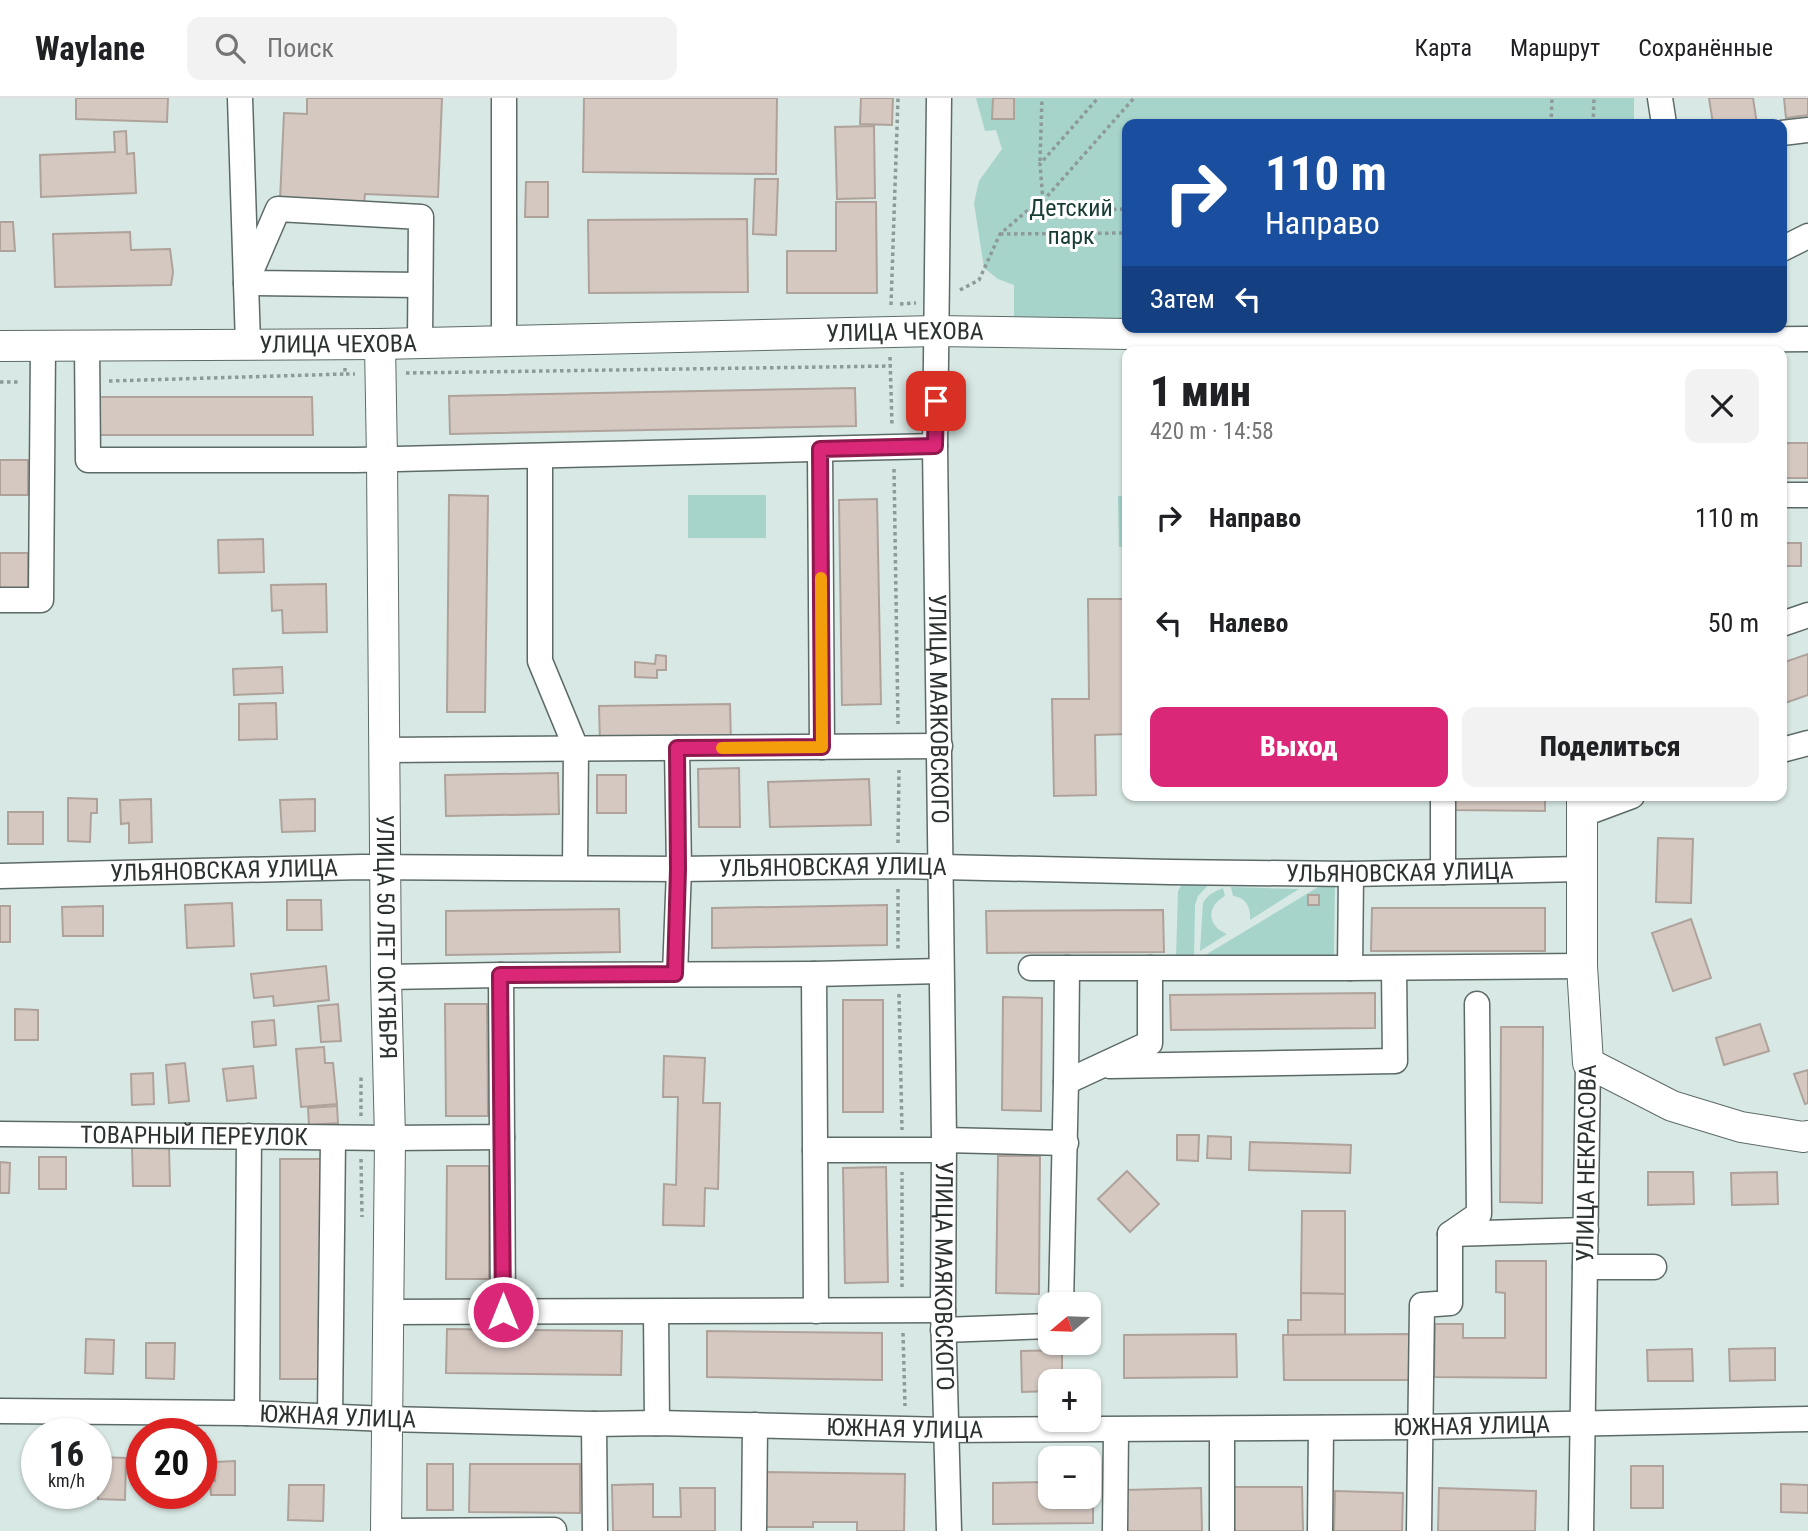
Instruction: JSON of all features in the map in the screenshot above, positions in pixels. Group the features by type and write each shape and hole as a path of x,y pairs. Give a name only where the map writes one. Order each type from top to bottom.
{"main road":[{"name":"УЛИЦА ЧЕХОВА","path":"0,346 380,344 936,331 1590,346"},
{"name":"УЛИЦА 50 ЛЕТ ОКТЯБРЯ","path":"380,344 390,1138 386,1531"},
{"name":"УЛИЦА НЕКРАСОВА","path":"1582,806 1582,966 1588,1063"},
{"path":"1588,1063 1672,1106 1741,1127 1808,1136"}],"street":[{"path":"240,98 248,344"},
{"path":"504,98 504,341"},
{"name":"УЛИЦА МАЯКОВСКОГО","path":"939,98 935,446 944,1145 943,1320 949,1531"},
{"path":"1660,98 1663,119"},
{"path":"1787,132 1808,130"},
{"path":"246,283 278,209 421,217 420,342"},
{"path":"1787,246 1808,236"},
{"path":"1787,258 1808,257"},
{"path":"246,283 420,285"},
{"name":"УЛИЦА ЧЕХОВА","path":"1590,346 1762,333 1808,339"},
{"path":"0,600 41,600 43,345"},
{"path":"88,345 88,460 382,459 935,446"},
{"path":"820,449 822,747"},
{"path":"540,456 540,661 576,748 575,868"},
{"path":"1787,495 1808,495"},
{"path":"1787,622 1808,615"},
{"path":"1787,749 1808,743"},
{"path":"385,750 940,746"},
{"path":"675,974 677,748"},
{"path":"1443,801 1443,872"},
{"path":"1582,806 1607,801"},
{"name":"УЛЬЯНОВСКАЯ УЛИЦА","path":"0,876 361,867 678,869 898,866 1352,874 1581,869"},
{"path":"1350,968 1352,874"},
{"path":"1031,968 1582,966"},
{"path":"1061,1292 1067,968"},
{"path":"1150,968 1150,1054"},
{"path":"1066,1082 1102,1066 1150,1054 1395,1061 1394,968"},
{"path":"386,976 941,971"},
{"path":"814,974 816,1311"},
{"path":"500,975 503,1312"},
{"path":"1450,1234 1479,1214 1477,1004"},
{"name":"УЛИЦА НЕКРАСОВА","path":"1581,1531 1588,1063"},
{"name":"ТОВАРНЫЙ ПЕРЕУЛОК","path":"0,1134 502,1138"},
{"path":"247,1413 249,1136"},
{"path":"330,1416 333,1138"},
{"path":"815,1150 902,1150 944,1145 1066,1143"},
{"path":"1450,1234 1586,1230"},
{"path":"1419,1531 1422,1305 1450,1303 1450,1234"},
{"path":"1585,1267 1654,1267"},
{"path":"389,1312 902,1310 943,1320 1038,1325"},
{"path":"656,1312 657,1423"},
{"name":"ЮЖНАЯ УЛИЦА","path":"0,1410 247,1413 387,1419 905,1430 1421,1427 1808,1419"},
{"path":"594,1424 595,1531"},
{"path":"754,1531 755,1425"},
{"path":"1320,1531 1321,1428"},
{"path":"1222,1429 1222,1531"},
{"path":"1115,1531 1116,1430"},
{"path":"386,1531 554,1530"}],"path":[{"path":"891,305 898,98"},
{"path":"1042,98 1040,164 1043,201"},
{"path":"1040,164 1098,98"},
{"path":"979,280 1000,234 1043,201 1134,98"},
{"path":"1551,119 1552,98"},
{"path":"1594,98 1594,119"},
{"path":"1027,211 1122,209"},
{"path":"1000,234 1122,233"},
{"path":"380,373 891,366 899,747 898,972 905,1430"},
{"path":"88,381 345,374"},
{"path":"0,382 42,381"}],"green space":[{"name":"Детский парк","path":"976,98 1634,98 1634,119 1122,119 1122,319 1014,319 1014,285 998,279 984,268 974,203 979,181 1002,149 996,130 985,131"},
{"path":"688,495 766,495 766,538 688,538"},
{"path":"1118,496 1122,496 1122,547 1119,547"},
{"path":"1335,877 1334,957 1202,957"},
{"path":"1210,883 1198,896 1195,905 1194,958 1176,957 1178,891 1182,884"},
{"path":"1231,887 1299,889 1250,920 1247,904 1241,898 1233,896"},
{"path":"1223,888 1225,896 1214,905 1211,916 1216,926 1227,934 1200,951 1203,903 1209,895"}],"building":[{"path":"76,98 168,98 167,122 76,119"},
{"path":"307,98 442,98 438,197 365,194 364,204 280,200 284,113 307,114"},
{"path":"584,98 777,98 776,174 583,172"},
{"path":"861,98 893,98 892,125 860,124"},
{"path":"993,98 1014,98 1014,119 992,119"},
{"path":"1709,98 1753,98 1756,119 1712,119"},
{"path":"1784,98 1808,98 1808,115 1786,118"},
{"path":"874,126 875,198 837,199 835,127"},
{"path":"126,131 127,154 134,153 136,193 41,197 40,155 115,152 114,132"},
{"path":"755,179 778,179 776,235 753,234"},
{"path":"526,182 548,182 548,217 525,217"},
{"path":"836,202 876,202 877,293 787,293 787,251 836,251"},
{"path":"747,219 748,292 589,293 588,220"},
{"path":"0,222 13,222 15,251 0,251"},
{"path":"130,232 131,250 170,249 173,272 171,285 55,287 53,234"},
{"path":"855,388 856,426 450,434 449,396"},
{"path":"96,397 312,397 313,435 96,435"},
{"path":"1787,443 1808,443 1808,478 1787,478"},
{"path":"0,460 28,460 28,495 0,495"},
{"path":"449,495 488,496 485,712 447,712"},
{"path":"877,499 881,704 842,705 839,500"},
{"path":"263,539 264,572 219,573 218,540"},
{"path":"1787,543 1801,543 1801,566 1787,566"},
{"path":"0,553 28,553 28,591 0,591"},
{"path":"326,584 327,632 283,633 282,610 272,611 271,585"},
{"path":"1088,599 1122,599 1122,734 1095,735 1096,795 1054,796 1052,699 1089,699"},
{"path":"1808,654 1808,695 1787,702 1787,661"},
{"path":"656,655 666,656 666,670 657,670 657,678 635,677 635,662 655,664"},
{"path":"282,667 283,693 234,695 233,669"},
{"path":"276,703 277,739 239,740 239,704"},
{"path":"730,704 731,742 600,743 599,706"},
{"path":"739,768 740,827 699,827 698,769"},
{"path":"558,773 559,814 446,816 445,775"},
{"path":"597,775 626,775 626,813 597,813"},
{"path":"869,779 871,825 770,827 768,782"},
{"path":"68,798 97,799 97,813 91,813 90,842 68,841"},
{"path":"151,799 152,842 129,843 129,823 121,824 120,800"},
{"path":"315,799 315,831 282,832 280,800"},
{"path":"1451,801 1545,801 1545,811 1451,810"},
{"path":"8,812 43,812 43,844 8,844"},
{"path":"1658,838 1693,839 1691,903 1656,902"},
{"path":"1308,895 1319,895 1319,905 1308,905"},
{"path":"287,900 321,900 322,930 287,930"},
{"path":"232,903 234,946 187,948 185,905"},
{"path":"887,905 887,945 712,948 712,908"},
{"path":"0,906 10,906 10,942 0,942"},
{"path":"103,906 103,936 63,936 62,907"},
{"path":"1372,908 1545,908 1545,951 1371,951"},
{"path":"619,909 620,952 446,955 446,911"},
{"path":"1163,910 1164,952 987,953 986,911"},
{"path":"1691,919 1711,978 1673,991 1652,933"},
{"path":"326,966 329,1000 274,1006 273,996 254,998 251,974"},
{"path":"1375,993 1375,1028 1171,1030 1170,995"},
{"path":"1003,997 1042,998 1041,1111 1002,1110"},
{"path":"843,1000 883,1000 883,1112 843,1112"},
{"path":"338,1004 341,1041 321,1042 318,1006"},
{"path":"445,1004 487,1004 488,1116 446,1116"},
{"path":"15,1009 38,1010 38,1040 15,1040"},
{"path":"274,1020 276,1045 254,1047 252,1022"},
{"path":"1760,1024 1769,1051 1724,1065 1716,1038"},
{"path":"1501,1027 1543,1027 1542,1203 1500,1202"},
{"path":"324,1047 325,1063 333,1063 337,1104 301,1107 296,1049"},
{"path":"664,1056 705,1058 703,1103 720,1103 718,1189 705,1188 704,1226 663,1225 664,1184 676,1185 678,1097 663,1097"},
{"path":"185,1063 189,1101 169,1103 166,1065"},
{"path":"253,1066 256,1098 227,1101 223,1069"},
{"path":"1808,1070 1808,1103 1805,1104 1794,1074"},
{"path":"153,1073 154,1104 132,1105 131,1074"},
{"path":"337,1106 338,1123 309,1125 308,1108"},
{"path":"1177,1135 1199,1135 1198,1161 1177,1160"},
{"path":"1208,1136 1231,1137 1231,1159 1207,1158"},
{"path":"1250,1142 1351,1145 1350,1173 1249,1170"},
{"path":"132,1146 169,1146 170,1186 133,1186"},
{"path":"998,1156 1040,1156 1039,1292 996,1293"},
{"path":"39,1157 66,1157 66,1189 39,1189"},
{"path":"280,1159 321,1159 321,1379 280,1379"},
{"path":"0,1162 10,1163 9,1193 0,1193"},
{"path":"447,1166 489,1166 489,1279 446,1279"},
{"path":"886,1167 888,1282 845,1283 843,1168"},
{"path":"1127,1171 1159,1204 1130,1232 1098,1199"},
{"path":"1648,1172 1693,1172 1694,1204 1648,1205"},
{"path":"1777,1172 1778,1204 1732,1205 1731,1173"},
{"path":"1302,1211 1345,1211 1345,1294 1301,1293"},
{"path":"1496,1261 1546,1261 1546,1378 1434,1377 1435,1324 1463,1324 1463,1338 1505,1338 1505,1293 1496,1292"},
{"path":"1301,1293 1345,1294 1345,1335 1288,1335 1288,1320 1301,1320"},
{"path":"447,1329 622,1331 621,1375 446,1373"},
{"path":"707,1331 882,1333 882,1380 707,1377"},
{"path":"1236,1334 1237,1377 1124,1378 1124,1335"},
{"path":"1411,1334 1412,1380 1284,1380 1283,1335"},
{"path":"86,1339 114,1340 113,1374 85,1373"},
{"path":"146,1343 175,1343 174,1379 146,1378"},
{"path":"1775,1348 1775,1380 1730,1381 1729,1349"},
{"path":"1692,1349 1693,1381 1648,1381 1647,1350"},
{"path":"1021,1351 1038,1351 1038,1355 1062,1355 1062,1369 1038,1369 1038,1391 1022,1392"},
{"path":"112,1457 126,1458 125,1500 112,1500"},
{"path":"235,1461 235,1495 217,1495 217,1462"},
{"path":"427,1464 453,1464 453,1510 427,1510"},
{"path":"470,1464 580,1464 580,1513 469,1512"},
{"path":"1631,1466 1663,1466 1663,1508 1631,1508"},
{"path":"766,1472 905,1474 904,1531 857,1531 857,1522 813,1522 813,1527 765,1527"},
{"path":"1038,1482 1038,1509 1093,1509 1093,1523 993,1524 993,1483"},
{"path":"653,1484 653,1517 681,1517 680,1488 715,1488 715,1531 613,1531 612,1485"},
{"path":"1781,1484 1808,1485 1808,1513 1781,1512"},
{"path":"289,1485 324,1485 323,1521 288,1520"},
{"path":"1233,1487 1302,1487 1303,1531 1233,1531"},
{"path":"1201,1488 1202,1531 1126,1531 1125,1490"},
{"path":"1439,1488 1536,1491 1535,1531 1438,1531"},
{"path":"1335,1491 1403,1493 1402,1531 1334,1531"}],"slow traffic":[{"path":"722,748 822,747 821,578"}],"route":[{"path":"503,1312 500,975 675,974 677,748 822,747 820,449 935,446 936,401"}]}
